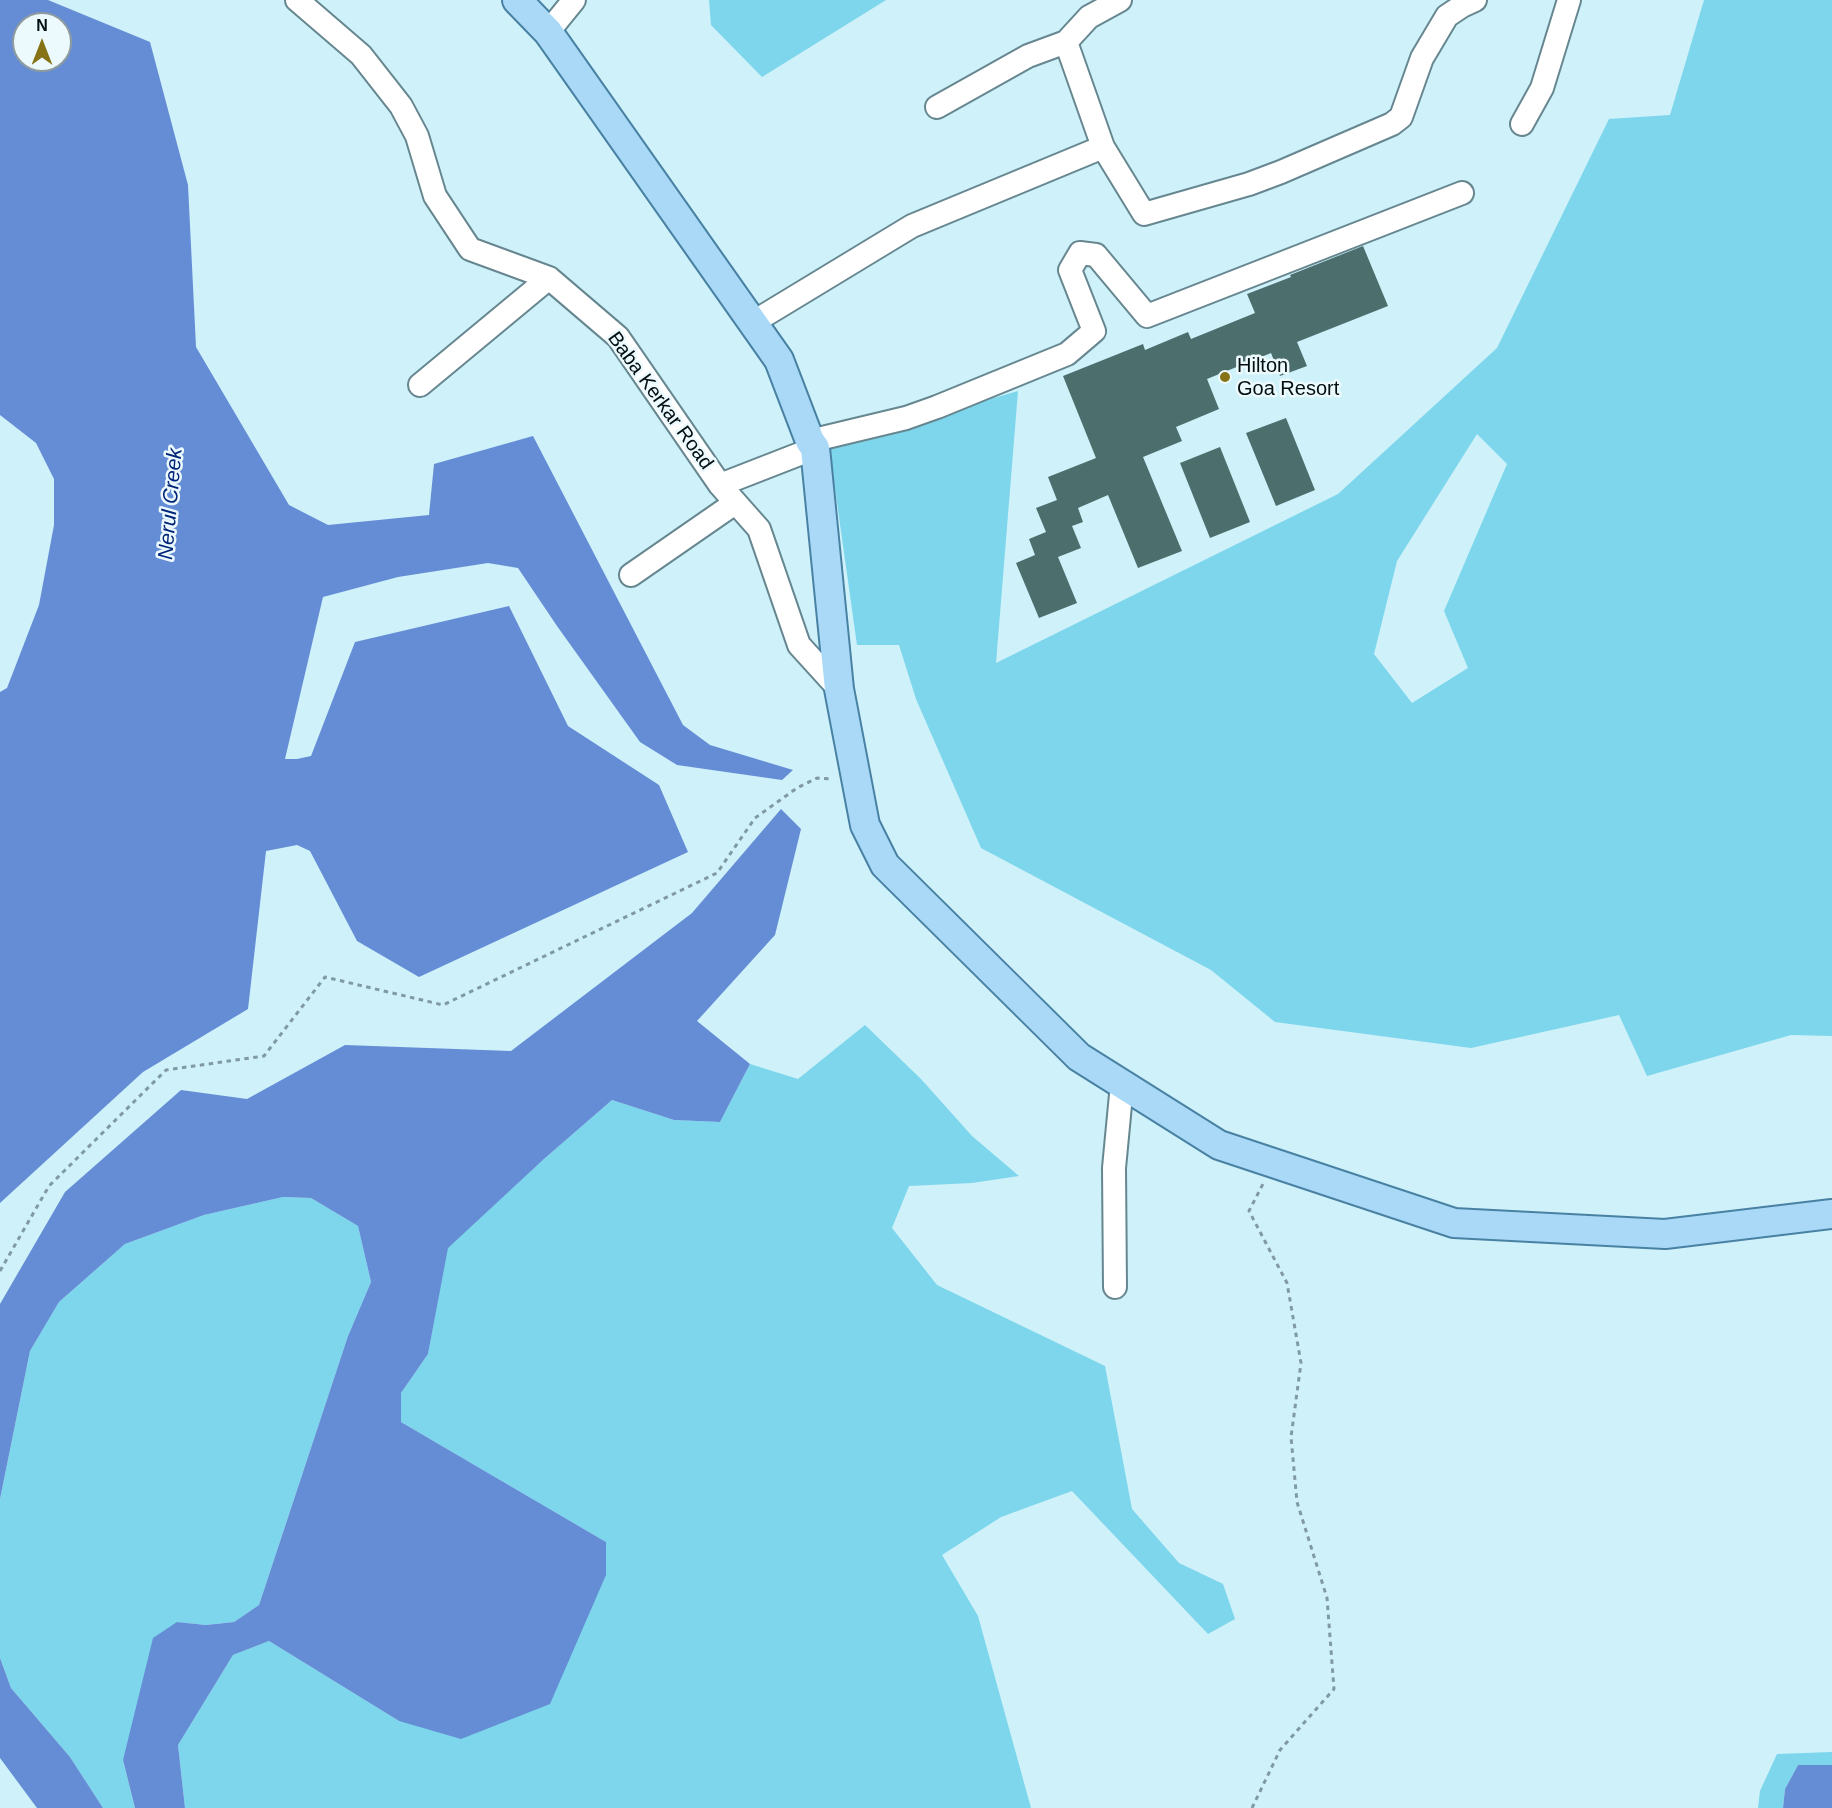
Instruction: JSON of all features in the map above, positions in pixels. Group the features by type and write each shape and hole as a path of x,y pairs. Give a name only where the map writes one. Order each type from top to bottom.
{"main road":[{"path":"517,0 548,32 779,360 813,445 839,689 864,825 885,865 1079,1057 1219,1145 1454,1223 1665,1234 1832,1214"}],"street":[{"name":"Baba Kerkar Road","path":"297,0 361,55 401,106 417,136 435,196 470,249 549,278 618,338 720,485 759,529 799,645 839,689"},
{"path":"548,32 574,0"},
{"path":"937,107 1028,56 1066,42 1089,17 1120,0"},
{"path":"1066,42 1103,147 1144,214 1249,184 1392,124 1401,117 1422,58 1447,16 1475,0"},
{"path":"1522,124 1542,88 1569,0"},
{"path":"752,323 912,226 1103,147"},
{"path":"720,485 813,445 937,407 1066,354 1094,331 1070,270 1080,254 1096,255 1147,316 1462,193"},
{"path":"420,385 549,278"},
{"path":"631,575 735,503"},
{"path":"1115,1287 1114,1168 1122,1084"}],"path":[{"path":"0,1272 49,1186 166,1070 264,1056 325,976 443,1005 717,873 755,818 797,788 817,778"},
{"path":"1252,1808 1280,1750 1334,1689 1327,1598 1297,1502 1291,1437 1301,1363 1287,1283 1249,1211 1274,1163"}],"shaded area":[{"path":"709,0 886,0 762,77 711,25"},
{"path":"1704,0 1832,0 1832,1036 1791,1035 1647,1076 1619,1015 1471,1048 1275,1022 1211,970 981,848 916,699 899,645 857,645 829,446 1018,391 996,663 1338,494 1497,348 1609,119 1670,115","holes":["1477,434 1507,464 1444,611 1468,668 1412,703 1374,654 1397,561"]},
{"path":"865,1025 921,1079 972,1136 1019,1176 972,1183 909,1186 892,1228 937,1285 1105,1366 1132,1509 1179,1563 1223,1584 1235,1619 1208,1634 1072,1491 1001,1517 942,1555 978,1616 1031,1808 185,1808 178,1745 233,1655 269,1641 399,1721 606,1542 401,1422 401,1393 428,1354 447,1248 612,1100 674,1120 720,1122 750,1064 798,1079"},
{"path":"283,1197 311,1198 358,1226 371,1282 348,1336 259,1605 234,1622 206,1625 177,1622 123,1760 135,1808 103,1808 70,1757 11,1688 0,1658 0,1499 30,1351 59,1302 125,1244 204,1215"},
{"path":"1832,1752 1832,1765 1798,1765 1785,1789 1783,1808 1758,1808 1760,1791 1777,1754"}],"water":[{"name":"Nerul Creek","path":"0,0 48,0 150,42 188,185 196,347 289,505 328,525 429,515 434,464 533,436 683,725 710,745 793,770 782,780 677,765 640,742 518,568 488,563 398,577 323,597 285,759 311,756 355,642 509,606 568,726 659,785 688,852 419,977 357,941 310,851 297,845 266,851 248,1009 143,1072 0,1203 0,692 7,688 39,605 54,525 54,479 36,443 0,415"},
{"path":"781,809 801,829 775,935 697,1021 750,1064 720,1122 674,1120 612,1100 448,1248 428,1354 401,1393 401,1422 606,1542 606,1575 550,1704 461,1739 399,1721 269,1641 233,1655 178,1745 185,1808 135,1808 123,1760 153,1638 177,1622 206,1625 234,1622 259,1605 348,1336 371,1282 358,1226 311,1198 283,1197 204,1215 125,1244 59,1302 30,1351 0,1499 0,1304 65,1192 181,1090 247,1099 345,1045 511,1051 692,913"},
{"path":"0,1658 11,1688 70,1757 103,1808 37,1808 0,1758"},
{"path":"1798,1765 1832,1765 1832,1808 1783,1808 1785,1789"}],"building":[{"path":"1363,246 1388,306 1297,342 1307,366 1280,376 1271,353 1207,379 1219,409 1176,427 1182,441 1143,457 1182,551 1138,568 1108,495 1078,508 1083,522 1072,526 1081,548 1058,557 1077,603 1039,618 1016,563 1035,555 1029,539 1046,532 1036,508 1057,500 1048,477 1096,458 1063,376 1143,344 1145,350 1188,332 1191,339 1255,313 1247,294"},
{"path":"1286,418 1315,490 1276,506 1246,433"},
{"path":"1220,447 1250,522 1210,538 1180,463"}],"place":[{"name":"Hilton Goa Resort","path":"1225,377"}]}
